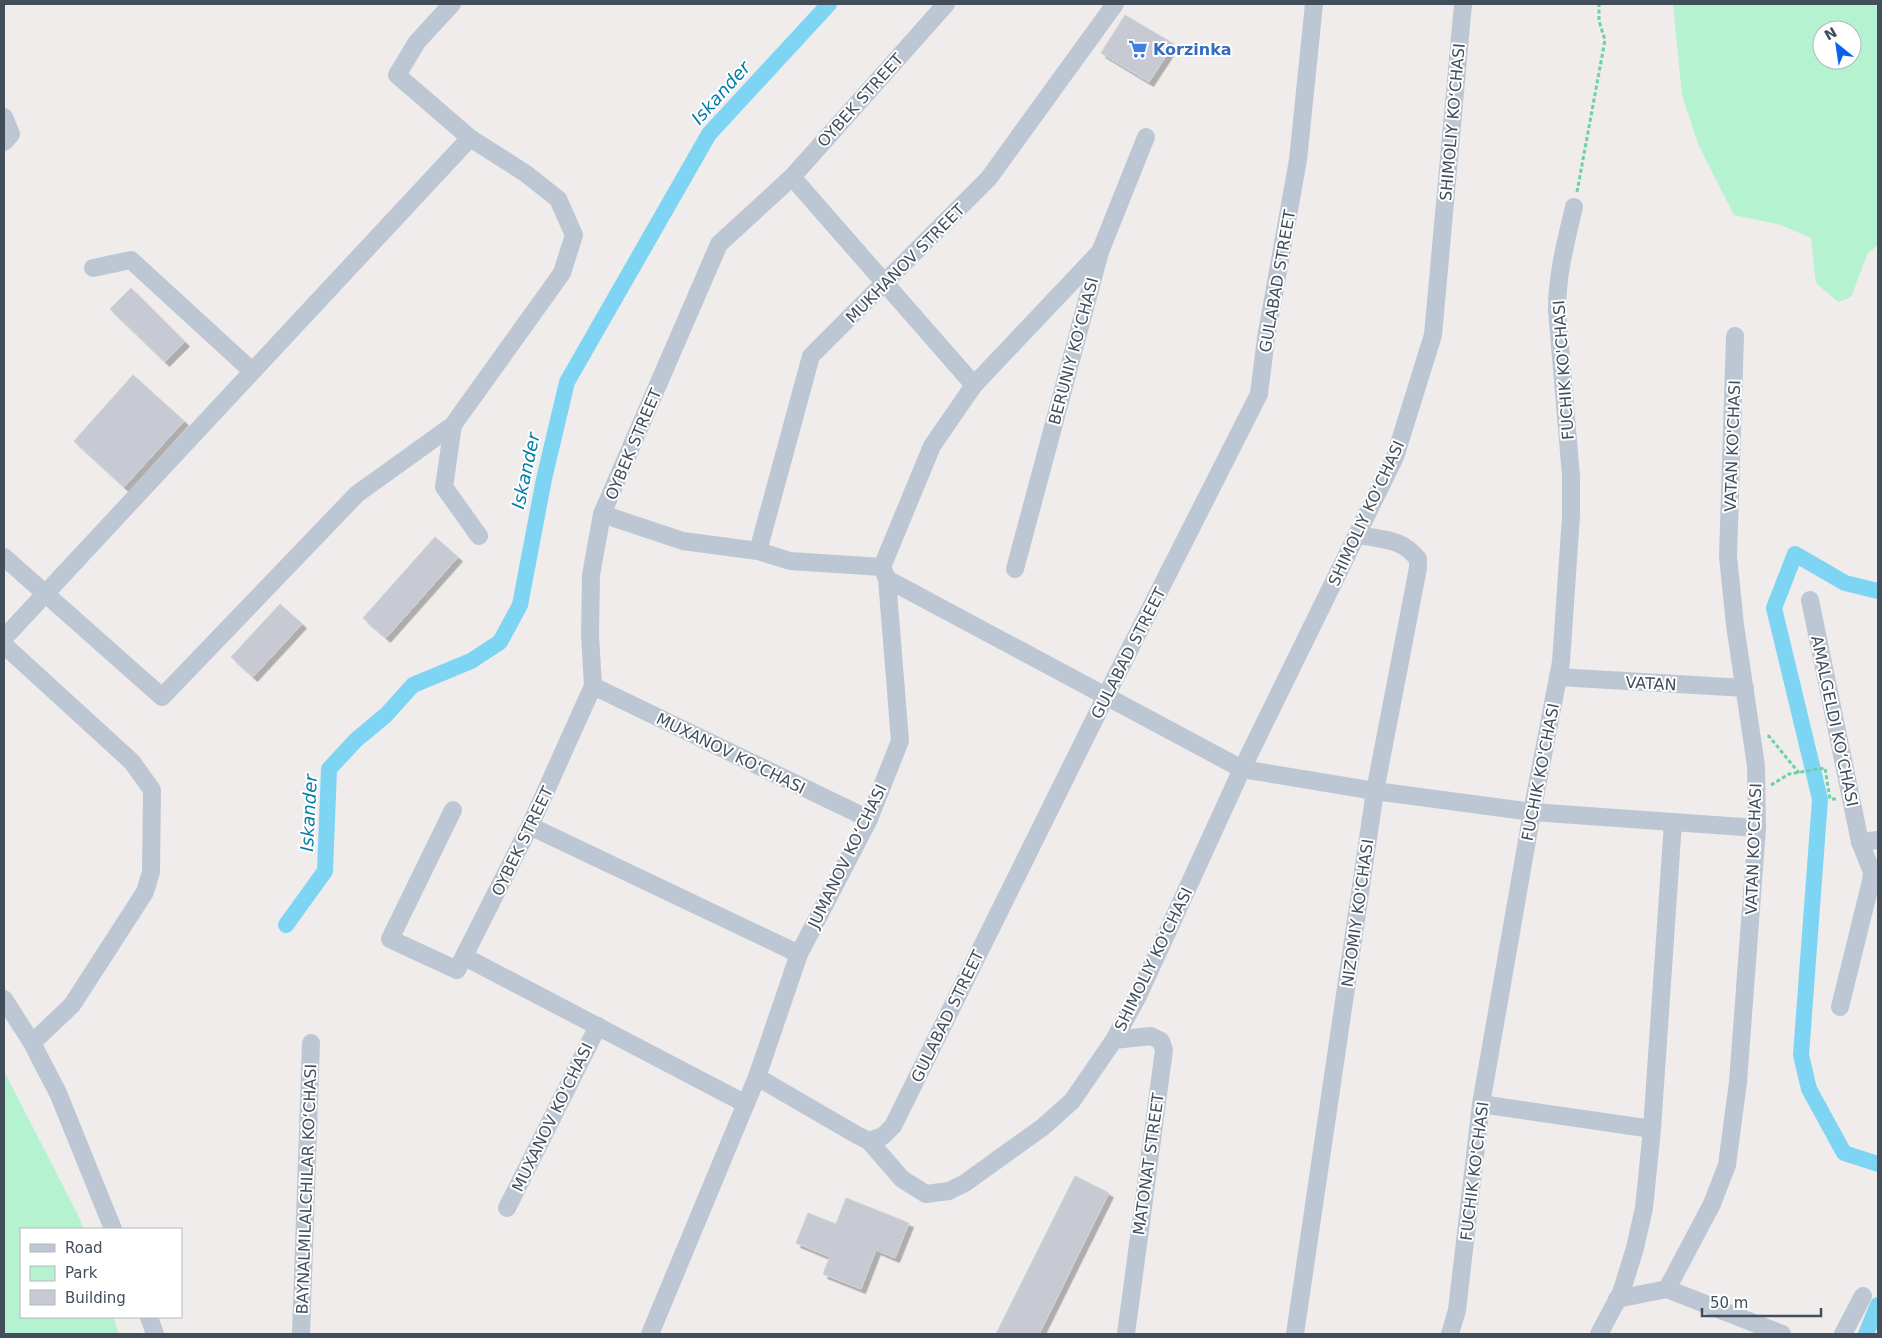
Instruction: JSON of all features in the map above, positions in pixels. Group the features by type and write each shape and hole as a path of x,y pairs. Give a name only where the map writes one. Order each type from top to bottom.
{"street":[{"path":"4,558 162,697 357,494 453,424 562,273 574,235 558,199 525,173 470,138 398,75 417,42 452,4"},
{"name":"OYBEK STREET","path":"465,957 530,826 593,686 590,635 591,575 602,514 719,244 792,177 946,4"},
{"name":"MUKHANOV STREET","path":"758,551 811,356 989,178 1115,4"},
{"name":"GULABAD STREET","path":"869,1140 883,1136 893,1126 1258,394 1263,374 1266,338 1298,160 1314,4"},
{"name":"SHIMOLIY KO‘CHASI","path":"1242,768 1395,457 1433,335 1463,4"},
{"path":"4,117 11,134 4,142"},
{"name":"BERUNIY KO‘CHASI","path":"1015,569 1100,252 1146,136"},
{"path":"4,638 470,138"},
{"path":"792,177 886,282 974,385"},
{"name":"FUCHIK KO'CHASI","path":"1450,1334 1457,1310 1481,1104 1532,812 1561,662 1571,516 1571,476 1557,310 1557,290 1560,265 1574,207"},
{"name":"JUMANOV KO‘CHASI","path":"650,1334 757,1077 799,954 869,819 900,741 885,573 932,446 974,385 1100,252"},
{"path":"93,268 131,260 252,371"},
{"name":"VATAN KO'CHASI","path":"1668,1289 1712,1204 1727,1165 1738,1082 1757,828 1756,766 1735,625 1728,556 1735,336"},
{"path":"453,424 444,488 479,536"},
{"path":"602,514 683,541 758,551 790,561 885,573 1106,696 1242,768 1375,791 1532,812 1757,828"},
{"name":"NIZOMIY KO'CHASI","path":"1295,1334 1375,791 1412,602 1418,559 1409,548 1396,542 1358,535"},
{"name":"AMALGELDI KO‘CHASI","path":"1810,600 1860,842 1872,872 1840,1007"},
{"path":"4,645 132,762 152,790 150,872 145,892 72,1005 32,1043"},
{"name":"VATAN","path":"1558,677 1744,688"},
{"name":"MUXANOV KO'CHASI","path":"593,686 869,819"},
{"name":"SHIMOLIY KO'CHASI","path":"869,1140 902,1179 926,1194 949,1191 965,1183 1050,1121 1072,1101 1114,1040 1138,996 1242,768"},
{"path":"453,810 390,939 457,970 465,957"},
{"path":"1599,1334 1617,1299 1635,1248 1644,1208 1652,1129 1673,822"},
{"path":"530,826 799,954"},
{"path":"1860,842 1878,840"},
{"name":"MUXANOV KO'CHASI","path":"465,957 746,1104"},
{"path":"4,999 32,1043 58,1093 113,1228"},
{"name":"MUXANOV KO'CHASI","path":"507,1208 598,1026"},
{"name":"MATONAT STREET","path":"1114,1040 1151,1036 1161,1041 1164,1050 1126,1334"},
{"name":"BAYNALMILALCHILAR KO‘CHASI","path":"301,1334 311,1043"},
{"path":"757,1077 857,1135 869,1140"},
{"path":"1481,1104 1652,1129"},
{"path":"1617,1299 1668,1289 1782,1334"},
{"path":"1843,1334 1863,1296"},
{"path":"149,1318 155,1334"}],"path":[{"path":"1574,207 1605,40 1599,21 1599,4"},
{"path":"1757,800 1774,783 1789,774 1825,768 1830,799"}],"green space":[{"path":"1673,4 1878,4 1878,245 1868,253 1851,297 1838,302 1816,283 1811,238 1781,225 1734,215 1698,144 1682,95"},
{"path":"4,1071 84,1228 20,1228 20,1318 113,1318 119,1334 4,1334"}],"building":[{"name":"Korzinka","path":"1125,15 1174,44 1149,82 1101,53"},
{"path":"131,288 185,342 165,362 110,309"},
{"path":"133,375 184,421 124,487 74,441"},
{"path":"435,537 458,557 386,638 363,618"},
{"path":"280,604 302,624 253,677 231,657"},
{"path":"1075,1176 1109,1193 1039,1334 996,1334"},
{"path":"846,1198 909,1223 895,1258 876,1250 861,1289 823,1274 830,1257 796,1243 808,1213 836,1224"}],"waterway":[{"name":"Iskander","path":"286,925 325,871 329,769 356,740 386,715 413,685 471,661 500,642 520,605 544,479 567,382 709,134 829,4"},
{"path":"1878,591 1845,583 1795,554 1774,608 1820,799 1801,1055 1809,1089 1844,1153 1878,1164"},
{"path":"1866,1334 1878,1305"}],"place":[{"name":"Korzinka","path":"1138,49"}]}
